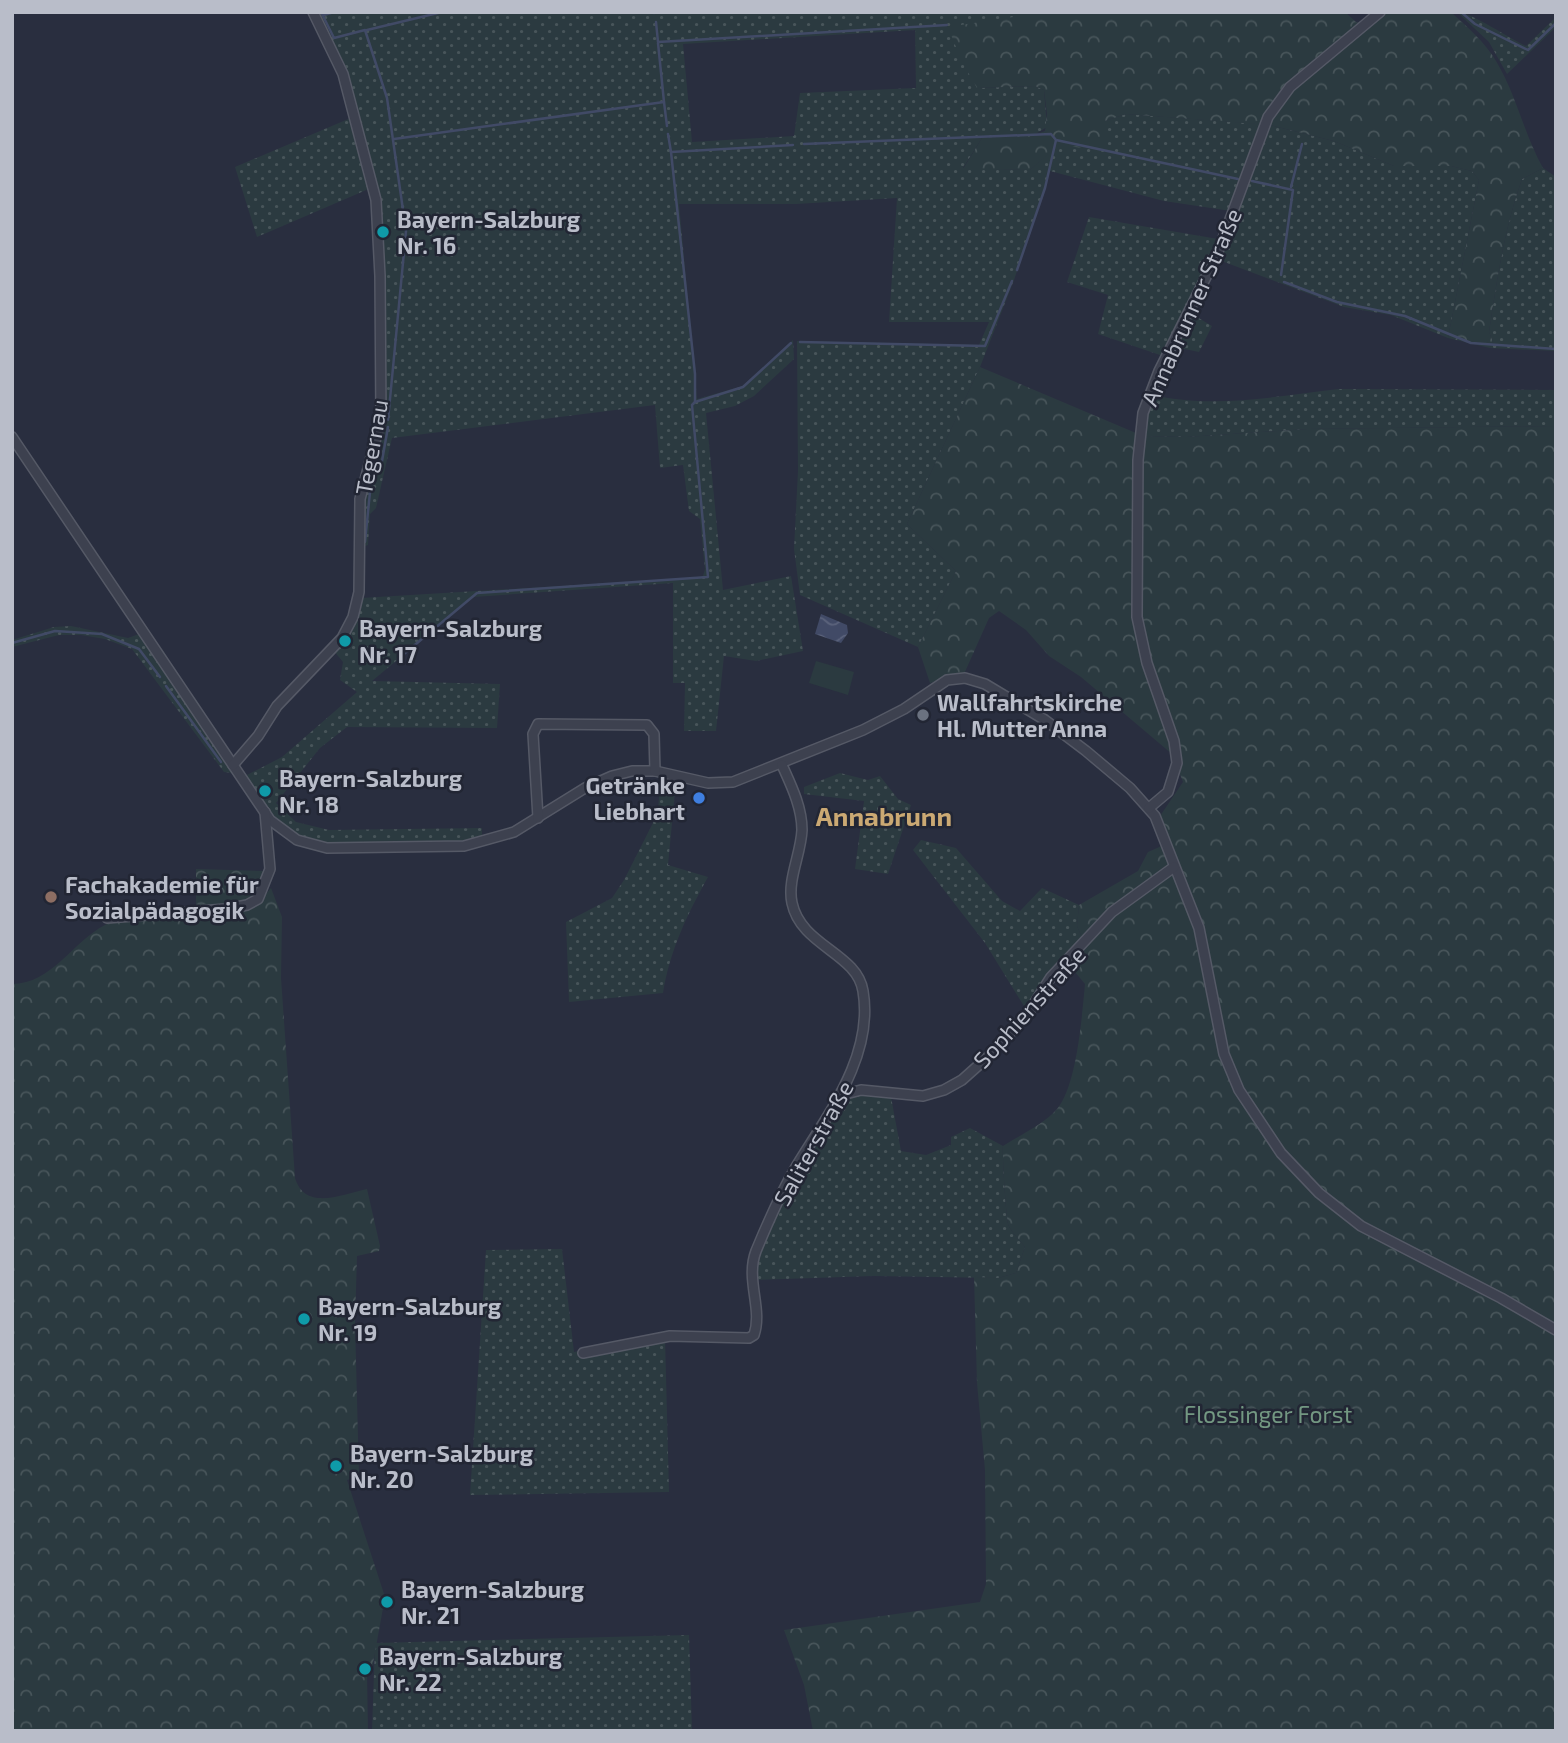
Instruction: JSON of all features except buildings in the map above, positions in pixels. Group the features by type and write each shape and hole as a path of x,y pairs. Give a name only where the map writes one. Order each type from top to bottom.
{"street":[{"name":"Tegernau","path":"233,765 302,677 334,648 353,617 359,592 360,499 381,419 380,276 376,200 369,163 343,74 313,12"},
{"name":"Annabrunner Straße","path":"1149,808 1168,792 1177,764 1174,741 1147,663 1137,617 1138,460 1143,413 1159,370 1216,257 1268,117 1290,88 1380,12"},
{"path":"12,437 265,812 290,836 320,847 464,846 514,832 598,781 632,771 656,771 716,785 744,779 782,765 898,712 939,684 965,678 996,689 1045,720 1107,768 1149,808 1166,839 1174,867 1199,928 1224,1054 1239,1090 1281,1153 1319,1193 1361,1226 1501,1297 1556,1330"},
{"path":"538,818 533,734 538,724 647,725 654,734 656,771"},
{"name":"Saliterstraße","path":"583,1353 646,1338 752,1336 756,1322 750,1274 754,1258 796,1167 842,1095 852,1074 863,1013 862,984 851,967 807,931 792,905 802,827 797,803 782,765"},
{"path":"107,918 226,909 247,905 258,899 270,869 265,812"},
{"name":"Sophienstraße","path":"842,1095 862,1090 923,1096 944,1090 961,1080 990,1055 1027,1015 1051,977 1112,912 1174,867"},
{"path":"852,1074 862,1090"}],"green space":[{"path":"314,12 1046,12 1021,17 977,88 1035,86 1044,90 1047,127 1034,135 982,138 963,168 1030,170 1058,145 1105,145 1105,121 1126,114 1262,124 1231,211 1164,201 1050,171 1014,280 980,367 907,524 956,571 918,647 800,595 794,549 798,471 797,341 979,345 989,322 889,322 897,198 796,204 679,204 697,399 743,386 793,340 794,359 754,396 735,406 706,413 723,590 791,576 803,651 756,661 724,656 716,731 684,731 685,683 673,683 673,583 473,597 372,681 500,684 497,728 347,727 320,748 276,803 296,822 329,830 482,828 482,838 416,845 360,846 314,842 290,832 262,802 245,776 282,757 357,692 340,680 343,662 334,651 361,598 694,578 703,576 705,569 700,519 689,511 683,465 660,468 655,405 392,438 376,508 370,514 368,545 362,547 362,507 377,438 381,240 355,109","holes":["915,30 916,88 800,93 794,136 692,142 683,44"]},
{"path":"1046,12 1345,12 1356,22 1369,26 1384,12 1451,12 1492,54 1543,168 1522,179 1516,198 1498,274 1489,332 1493,342 1490,348 1448,338 1479,180 1472,171 1451,166 1394,166 1334,141 1270,125 1126,114 1105,121 1105,145 1099,150 1059,145 1030,170 963,169 982,138 1034,135 1045,131 1047,114 1044,90 1035,86 977,88 962,62 950,32 954,26"},
{"path":"1457,12 1481,21 1526,46 1556,17 1556,27 1507,74 1489,42"},
{"path":"353,117 371,188 257,237 235,167"},
{"path":"1270,125 1334,141 1394,166 1451,166 1472,171 1479,180 1448,338 1391,315 1344,307 1219,260"},
{"path":"1543,168 1556,177 1556,351 1490,348 1493,342 1489,332 1498,274 1516,198 1522,179"},
{"path":"1089,217 1218,239 1192,314 1212,326 1199,352 1175,347 1163,356 1098,334 1108,295 1067,282"},
{"name":"Flossinger Forst","path":"980,367 1143,436 1186,437 1308,429 1556,426 1556,1731 813,1731 804,1685 784,1630 980,1602 986,1584 985,1470 977,1383 974,1277 998,1278 1016,1273 1025,1247 1008,1224 1003,1146 1052,1114 1064,1098 1069,1084 1077,1050 1085,984 1065,960 1084,942 1077,926 1079,905 1138,871 1148,852 1164,845 1156,822 1183,782 1172,754 1081,677 1049,656 1026,630 999,611 989,618 964,674 930,683 918,647 956,571 907,524"},
{"path":"1339,389 1556,390 1556,426 1308,429 1186,437 1143,436 1153,395 1223,401"},
{"path":"71,626 128,638 139,634 233,773 224,772 132,649 105,639 81,635 59,635 12,647 12,640 54,627"},
{"path":"816,661 854,672 848,695 809,683"},
{"path":"840,773 868,780 880,776 898,799 911,805 888,874 855,869 864,801 804,794 804,787"},
{"path":"660,779 676,781 668,865 708,877 680,933 663,993 569,1002 566,922 612,898 624,880 658,813"},
{"path":"921,840 956,848 1002,901 1020,911 1042,888 1079,905 1077,926 1084,942 1027,1011 985,943 913,850"},
{"path":"196,869 267,871 255,893 248,899 231,905 196,907"},
{"path":"271,888 282,917 281,978 295,1178 300,1188 315,1198 335,1197 367,1189 380,1246 379,1251 357,1256 355,1323 359,1476 347,1480 385,1597 372,1669 367,1674 368,1731 12,1731 12,984 26,982 51,970 93,932 105,925 149,916 238,912 257,905"},
{"path":"862,1094 891,1097 901,1151 926,1155 951,1145 951,1137 970,1128 1003,1146 1008,1224 1025,1247 1016,1273 998,1278 873,1276 753,1280 760,1246 802,1161 843,1101"},
{"path":"562,1249 574,1352 625,1341 665,1338 669,1492 470,1495 486,1250"},
{"path":"689,1635 692,1731 372,1731 375,1643"}],"water":[{"path":"821,614 847,625 848,633 841,643 815,634"}],"waterway":[{"path":"321,12 334,38 365,30 387,98 406,231 388,420"},
{"path":"324,15 334,12"},
{"path":"367,30 442,12"},
{"path":"1461,12 1475,24 1528,50 1556,23"},
{"path":"656,22 658,42 947,25"},
{"path":"658,43 664,102"},
{"path":"394,139 664,102 667,126"},
{"path":"668,134 671,152 793,145"},
{"path":"804,144 1051,134 1056,140 1238,179"},
{"path":"1017,270 1045,188 1056,140"},
{"path":"1291,187 1302,144"},
{"path":"398,659 477,593 708,577 692,405 695,402 695,374 671,152"},
{"path":"1252,181 1293,190 1281,275"},
{"path":"800,342 985,346 1012,281"},
{"path":"1284,282 1337,302 1405,316 1471,343 1556,349"},
{"path":"695,402 743,387 791,343"},
{"path":"365,542 371,482 373,473 382,461 388,427"},
{"path":"12,643 55,631 102,634 139,649 160,677"},
{"path":"166,686 221,762"}],"place":[{"name":"Bayern-Salzburg Nr. 16","path":"383,232"},
{"name":"Bayern-Salzburg Nr. 17","path":"345,641"},
{"name":"Wallfahrtskirche Hl. Mutter Anna","path":"923,715"},
{"name":"Bayern-Salzburg Nr. 18","path":"265,791"},
{"name":"Getränke Liebhart","path":"699,798"},
{"name":"Fachakademie für Sozialpädagogik","path":"51,897"},
{"name":"Bayern-Salzburg Nr. 19","path":"304,1319"},
{"name":"Bayern-Salzburg Nr. 20","path":"336,1466"},
{"name":"Bayern-Salzburg Nr. 21","path":"387,1602"},
{"name":"Bayern-Salzburg Nr. 22","path":"365,1669"}],"district":[{"name":"Annabrunn","path":"884,815"}]}
